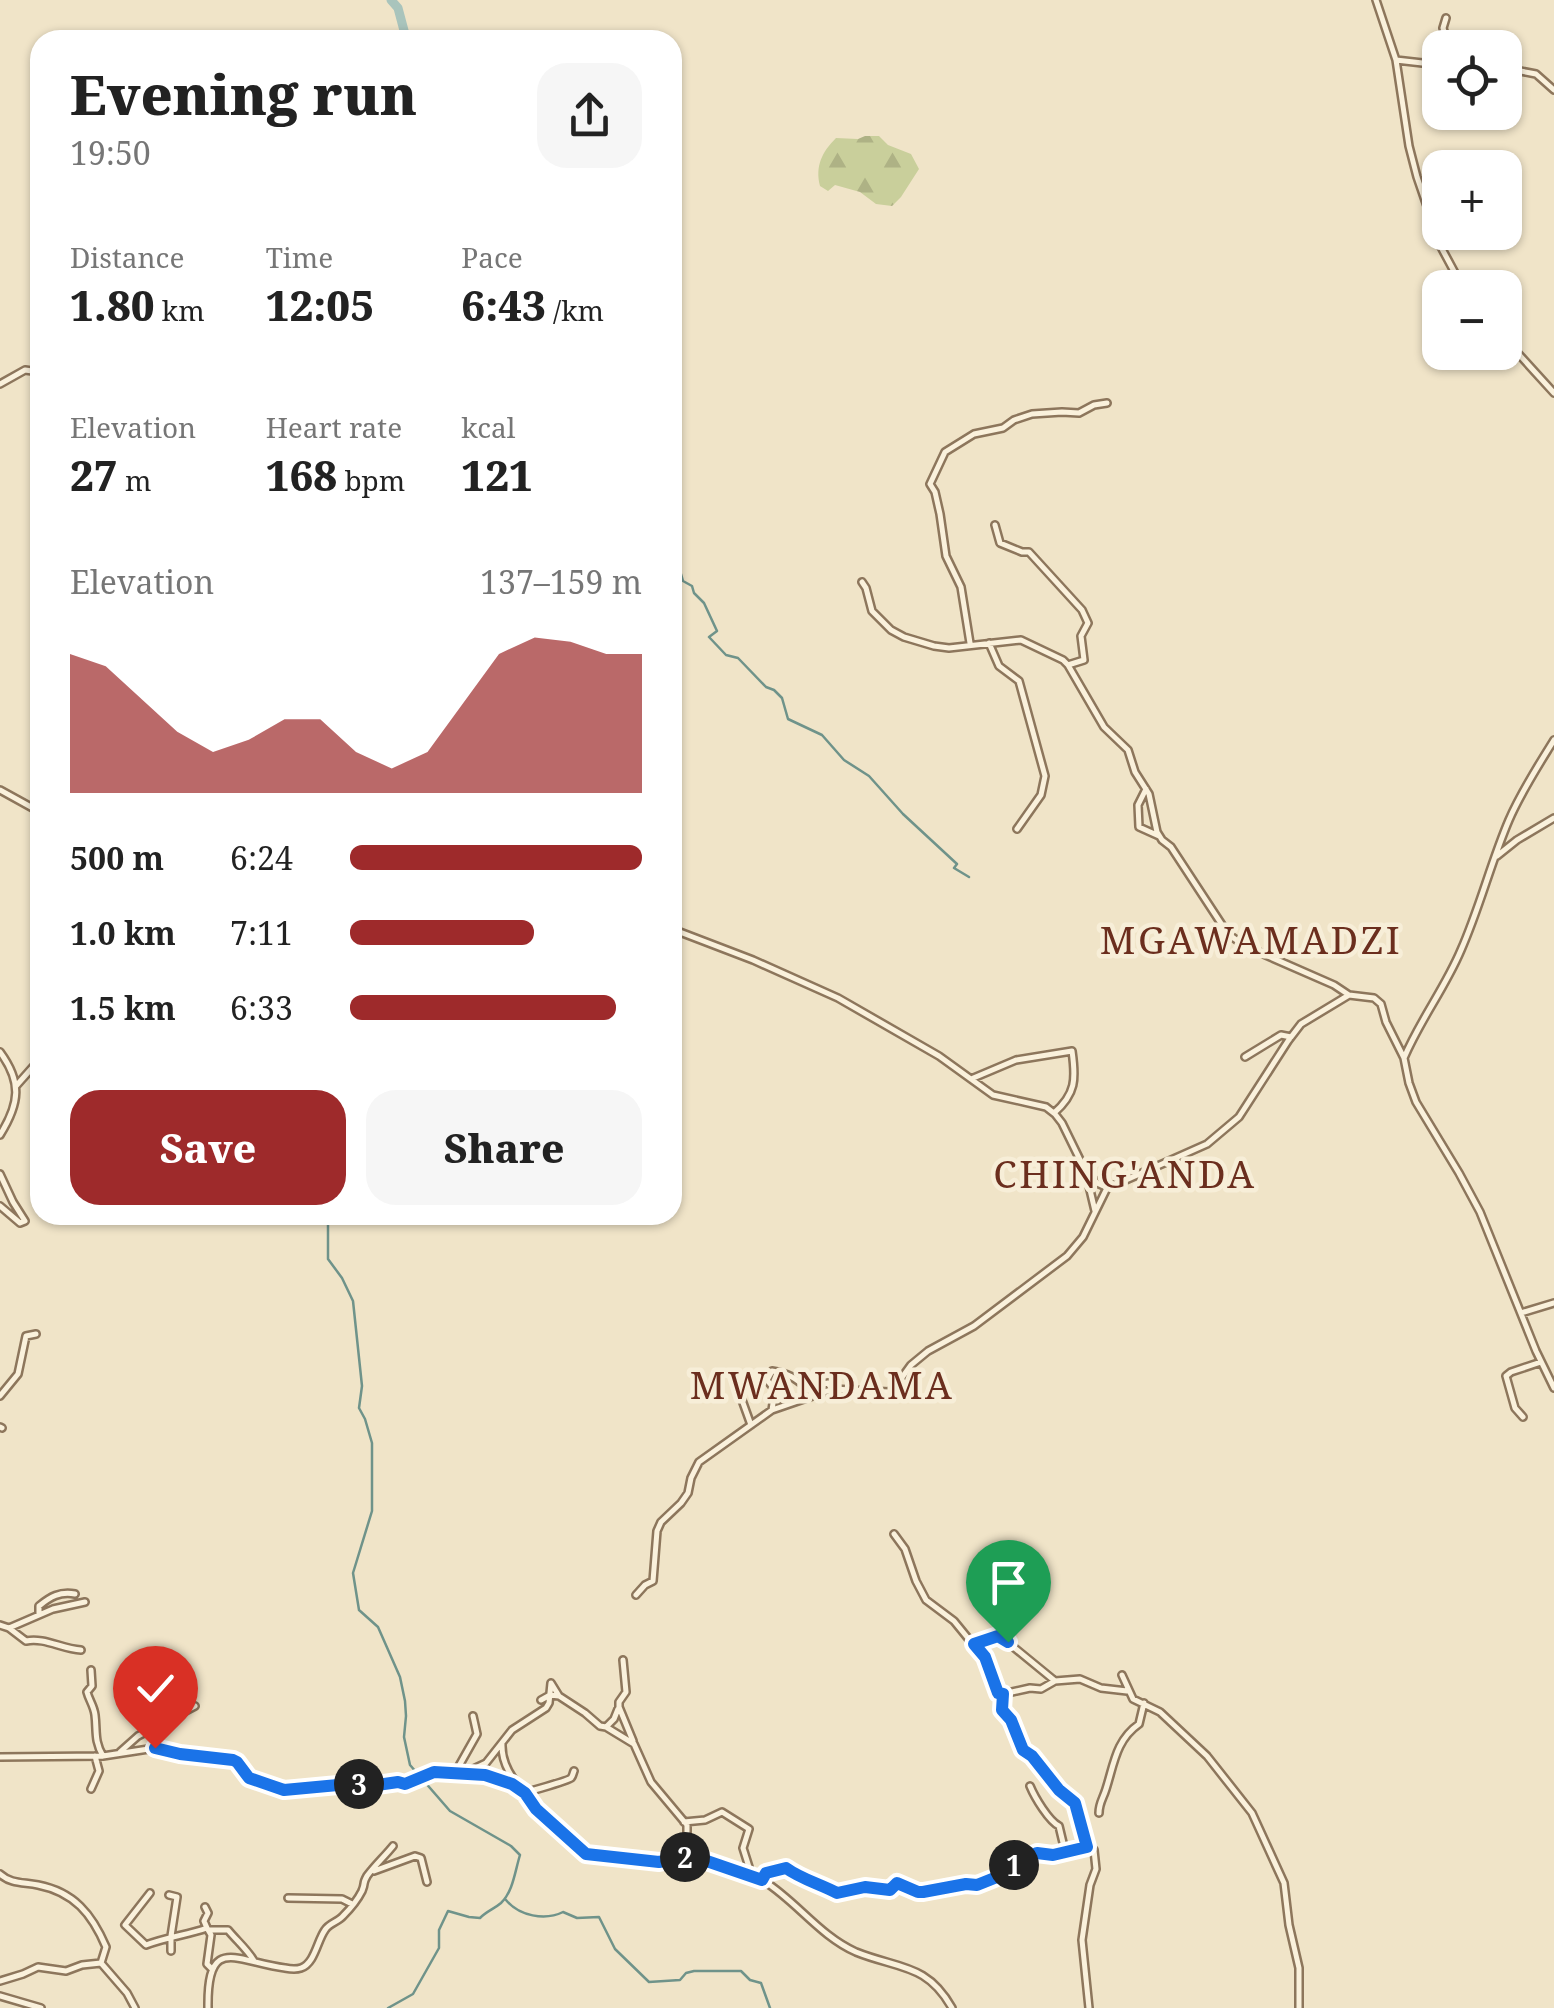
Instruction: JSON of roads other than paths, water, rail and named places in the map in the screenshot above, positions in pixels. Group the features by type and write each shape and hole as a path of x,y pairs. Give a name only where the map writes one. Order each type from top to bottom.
{"street":[{"path":"1376,0 1396,60 1416,177 1440,247 1453,270"},
{"path":"1444,30 1446,18"},
{"path":"1396,60 1422,63"},
{"path":"1522,71 1536,74 1554,90"},
{"path":"1522,359 1554,394"},
{"path":"0,384 30,371"},
{"path":"970,644 960,584 946,556 940,514 930,484 941,458 974,434 1002,428 1023,416 1082,413 1107,402"},
{"path":"995,525 1000,544 1029,552 1082,610 1088,622 1081,636 1084,660 1068,665"},
{"path":"862,582 872,611 904,637 949,648 1025,640 1068,665 1104,728 1128,750 1149,794 1160,837"},
{"path":"989,643 999,666 1019,681 1046,776 1041,795 1017,829"},
{"path":"1404,1058 1462,948 1522,791 1554,740"},
{"path":"1146,789 1138,806 1139,827 1171,847 1228,934 1245,946 1334,984 1350,995 1378,1000 1404,1058 1416,1102 1478,1208 1554,1388"},
{"path":"0,790 30,806"},
{"path":"1494,858 1554,818"},
{"path":"682,933 838,998 939,1056 993,1095 1036,1104 1054,1113 1085,1170 1108,1188"},
{"path":"636,1596 653,1581 661,1522 688,1493 700,1462 772,1410 832,1389 889,1392 895,1388 911,1364 974,1326 1067,1256 1083,1238 1108,1188 1166,1164 1220,1134 1248,1104 1302,1024 1350,995"},
{"path":"1245,1057 1281,1036 1290,1037"},
{"path":"971,1079 1016,1060 1072,1051 1072,1092 1054,1113"},
{"path":"0,1052 14,1073 16,1086 9,1119 0,1135"},
{"path":"16,1086 30,1070"},
{"path":"1085,1170 1096,1214"},
{"path":"0,1174 25,1221 20,1223 0,1206"},
{"path":"1521,1313 1554,1303"},
{"path":"0,1396 18,1374 26,1336 36,1334"},
{"path":"1523,1417 1515,1408 1506,1376 1542,1362"},
{"path":"772,1410 775,1390 767,1380 772,1371 794,1376 807,1388 828,1383 832,1389"},
{"path":"742,1400 751,1425"},
{"path":"894,1534 905,1549 926,1600 954,1621 985,1657 998,1693 1041,1689 1055,1681 1080,1679 1101,1688 1128,1691"},
{"path":"38,1614 39,1606 49,1598 75,1594"},
{"path":"9,1628 38,1614 85,1602"},
{"path":"0,1625 26,1641 36,1639 81,1650"},
{"path":"974,1644 1000,1636 1055,1681"},
{"path":"606,1727 626,1692 622,1660"},
{"path":"91,1670 92,1686 86,1698 95,1709 99,1756 99,1771 91,1789"},
{"path":"1122,1674 1132,1699 1171,1722 1207,1756 1240,1796 1262,1832 1284,1882 1299,1968 1299,2008"},
{"path":"1003,1694 1002,1710 1011,1720 1023,1750 1075,1803 1087,1847"},
{"path":"541,1700 554,1696 634,1744"},
{"path":"468,1772 486,1763 512,1730 546,1708 554,1696"},
{"path":"1099,1813 1118,1748 1140,1724 1144,1703"},
{"path":"118,1754 138,1736 195,1706"},
{"path":"619,1707 650,1782 684,1822 686,1836 698,1858"},
{"path":"455,1772 478,1734 473,1716"},
{"path":"502,1744 502,1755 518,1787"},
{"path":"0,1756 99,1756 155,1748 233,1760 249,1778 284,1790 350,1781 370,1786 405,1784 434,1772 485,1775 518,1787 536,1809 586,1854 659,1862 698,1858 762,1880 840,1943 936,1984 952,2008"},
{"path":"350,1781 357,1766"},
{"path":"525,1793 565,1782 574,1771"},
{"path":"1030,1786 1049,1820 1059,1826 1064,1851"},
{"path":"684,1822 704,1820 722,1812 749,1829 743,1846 749,1874"},
{"path":"208,2008 212,1969 226,1958 293,1969 308,1964 325,1929 342,1918 361,1892 367,1876 393,1846"},
{"path":"762,1880 766,1873 786,1868 837,1893 865,1887 890,1890 897,1883 923,1892 977,1885 1037,1853 1053,1855 1087,1847 1094,1850 1096,1869 1082,1940 1089,2008"},
{"path":"372,1872 415,1856 421,1858 428,1882"},
{"path":"0,1874 14,1882 41,1885 84,1908 106,1946 101,1963"},
{"path":"150,1893 125,1925 146,1945 208,1929 228,1930 254,1961"},
{"path":"169,1895 177,1897 171,1952"},
{"path":"288,1898 342,1899 352,1904"},
{"path":"205,1906 208,1913 204,1920 210,1935 207,1964 212,1969"},
{"path":"0,1981 38,1966 66,1972 101,1963"},
{"path":"101,1963 135,2008"},
{"path":"0,1996 41,2008"}],"waterway":[{"path":"391,0 398,8 404,30"},
{"path":"682,578 704,603 717,631 709,637 726,655 738,658 782,698 788,719 822,735 844,760 869,776 957,864 954,868 969,877"},
{"path":"328,1225 328,1259 353,1301 362,1386 359,1408 372,1443 372,1511 353,1573 359,1610 378,1627 400,1677 410,1765 450,1811 520,1855 511,1887 498,1905 480,1918 448,1911 439,1930 439,1948 413,1994 388,2008"},
{"path":"506,1900 533,1915 563,1912 577,1918 599,1917 615,1949 649,1982 680,1980 694,1971 741,1971 750,1980 761,1983 770,2008"}],"district":[{"name":"MGAWAMADZI","path":"1251,941"},
{"name":"CHING'ANDA","path":"1125,1175"},
{"name":"MWANDAMA","path":"822,1386"}]}
